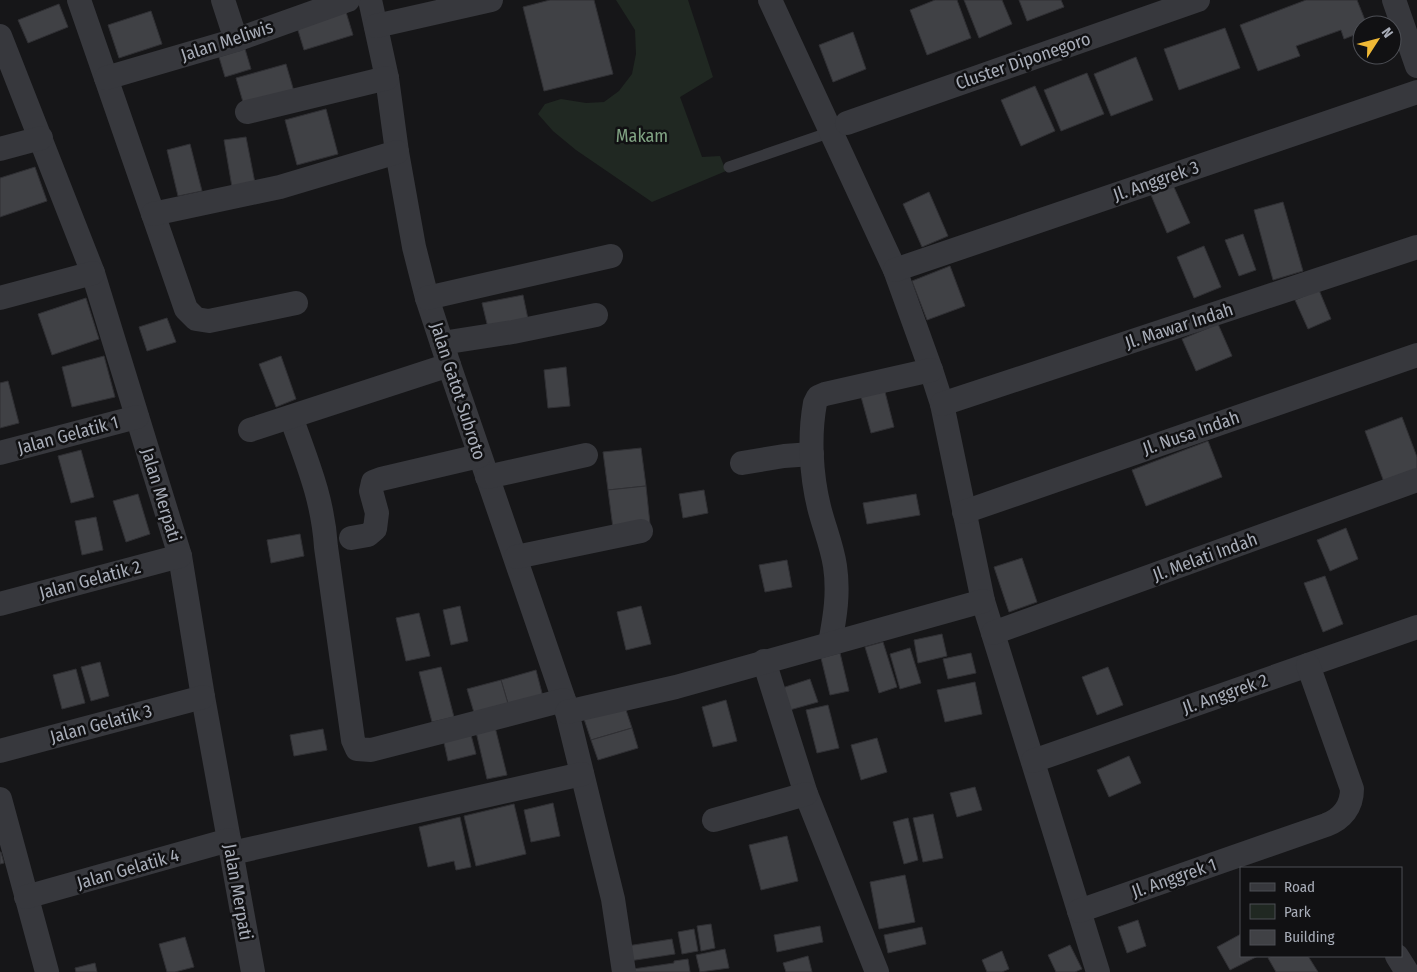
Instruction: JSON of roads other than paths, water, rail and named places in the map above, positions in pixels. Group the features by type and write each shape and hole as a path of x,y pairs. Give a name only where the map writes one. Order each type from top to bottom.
{"street":[{"path":"79,0 186,309 196,319 209,321 296,303"},
{"path":"222,0 236,40"},
{"name":"Jalan Meliwis","path":"106,78 236,40 348,0"},
{"name":"Jalan Gatot Subroto","path":"370,0 387,78 397,152 414,248 427,298 566,706 613,899 624,972"},
{"path":"376,26 490,0"},
{"path":"770,0 839,127 931,370 942,404 983,601 1098,972"},
{"name":"Cluster Diponegoro","path":"839,127 1198,0"},
{"path":"1394,0 1417,66"},
{"name":"Jalan Merpati","path":"0,36 93,272 180,556 252,972"},
{"path":"247,112 387,78"},
{"name":"Jl. Anggrek 3","path":"894,270 1417,92"},
{"path":"0,149 41,138"},
{"path":"153,214 280,187 397,152"},
{"name":"Jl. Mawar Indah","path":"942,404 1417,248"},
{"path":"427,298 610,256"},
{"path":"0,298 93,272"},
{"path":"250,430 291,417 445,354 513,332 596,315"},
{"name":"Jl. Nusa Indah","path":"964,512 1417,354"},
{"path":"830,643 837,592 835,567 813,474 812,454 815,403 818,397 825,394 931,370"},
{"name":"Jalan Gelatik 1","path":"0,454 137,417"},
{"path":"291,417 319,497 353,740 358,749 371,750 566,706 665,689 983,601"},
{"path":"351,538 368,535 375,529 377,513 371,490 373,482 381,479 586,454"},
{"path":"742,463 776,457 812,454"},
{"name":"Jl. Melati Indah","path":"993,633 1417,480"},
{"path":"516,557 641,531"},
{"name":"Jalan Gelatik 2","path":"0,604 180,556"},
{"name":"Jl. Anggrek 2","path":"1033,761 1417,627"},
{"path":"764,661 806,794 877,972"},
{"name":"Jl. Anggrek 1","path":"1079,910 1326,825 1341,816 1350,804 1352,789 1308,665"},
{"name":"Jalan Gelatik 3","path":"0,751 203,697"},
{"name":"Jalan Gelatik 4","path":"26,897 231,847 582,774"},
{"path":"714,820 806,794"},
{"path":"0,799 47,972"},
{"path":"1397,957 1407,972"}],"lane":[{"path":"730,167 839,127"}],"park label":[{"name":"Makam","path":"642,136"}]}
